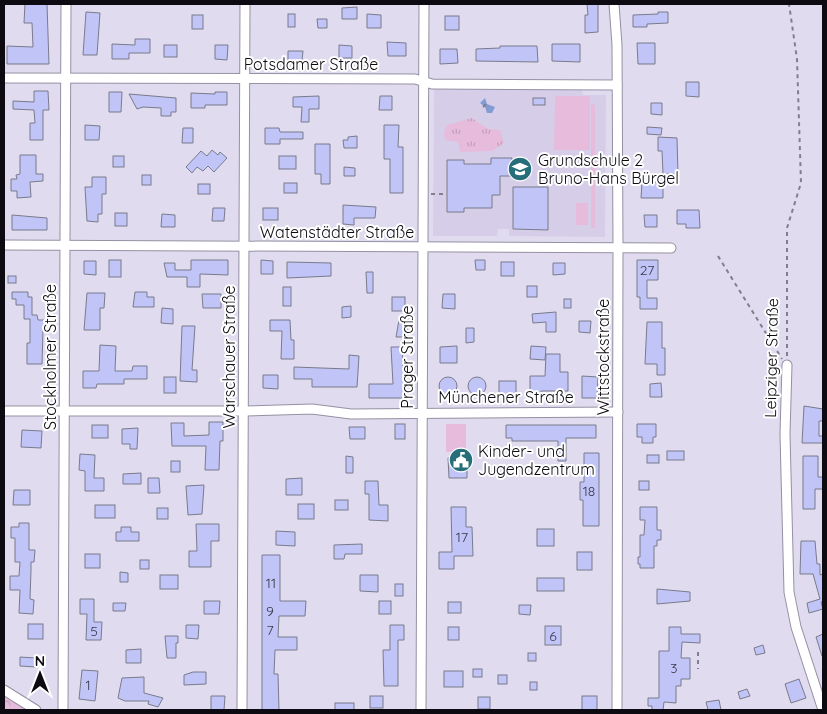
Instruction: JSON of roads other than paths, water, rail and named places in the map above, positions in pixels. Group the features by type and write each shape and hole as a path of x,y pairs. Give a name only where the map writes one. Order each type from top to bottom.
{"street":[{"name":"Stockholmer Straße","path":"63,710 66,4"},
{"name":"Warschauer Straße","path":"242,710 245,4"},
{"name":"Prager Straße","path":"421,710 424,4"},
{"name":"Wittstockstraße","path":"614,4 617,85 618,248 617,710"},
{"name":"Potsdamer Straße","path":"4,78 415,79 432,84 617,85"},
{"name":"Watenstädter Straße","path":"4,245 671,248"},
{"name":"Leipziger Straße","path":"786,365 784,434 789,592 796,627 823,710"},
{"name":"Münchener Straße","path":"4,411 244,412 312,409 351,414 618,412"},
{"path":"4,690 36,710"}],"water":[{"path":"485,98 487,104 495,107 492,113 487,113 485,107 480,103"}],"place":[{"name":"Grundschule 2 Bruno-Hans Bürgel","path":"520,169"},
{"name":"Kinder- und Jugendzentrum","path":"461,460"}]}
